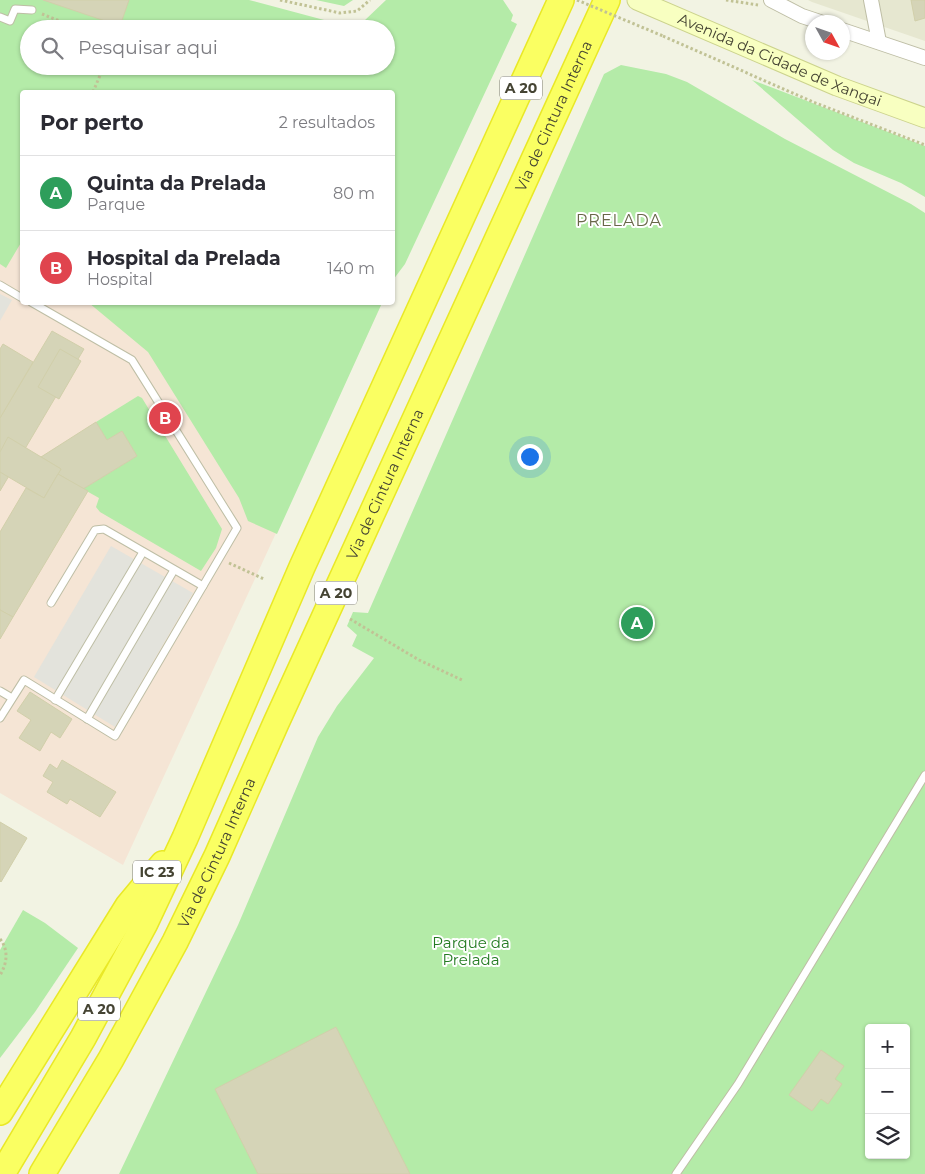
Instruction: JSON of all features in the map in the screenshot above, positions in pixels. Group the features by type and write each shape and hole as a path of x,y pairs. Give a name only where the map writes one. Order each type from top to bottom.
{"highway":[{"name":"A 20","path":"2,1174 116,980 145,924 185,838 302,567 561,0"},
{"name":"Via de Cintura Interna","path":"42,1174 112,1058 175,942 204,882 607,0"},
{"name":"IC 23","path":"0,1112 128,906 185,838"}],"main road":[{"name":"Avenida da Cidade de Xangai","path":"637,0 837,86 925,118"}],"street":[{"path":"872,0 879,42"},
{"path":"765,2 805,17"},
{"path":"850,33 925,58"}],"lane":[{"path":"0,17 10,21 15,9 32,10"},
{"path":"0,285 20,297"},
{"path":"0,718 24,680 116,736 237,528 132,360 36,305"},
{"path":"51,603 95,530 104,529 203,586"},
{"path":"55,700 143,552"},
{"path":"87,719 174,570"},
{"path":"0,691 12,698"},
{"path":"676,1174 738,1084 925,775"}],"path":[{"path":"280,0 340,13 357,11 370,0"},
{"path":"577,0 813,102 925,145"},
{"path":"726,0 765,2"},
{"path":"32,10 57,20"},
{"path":"94,90 100,75"},
{"path":"219,558 264,579"},
{"path":"350,620 419,660 462,680"},
{"path":"0,939 7,958 0,975"}],"shaded area":[{"path":"808,0 925,0 925,41 850,15"},
{"path":"0,116 20,125 20,305 381,305 123,865 0,793"},
{"path":"0,294 12,300 0,321"},
{"path":"111,546 193,593 115,727 34,677"}],"green space":[{"path":"0,0 249,0 324,20 20,20 20,75 395,75 395,20 365,20 386,0 503,0 513,15 511,21 517,24 405,264 395,277 395,90 20,90 20,244 6,268 0,264"},
{"path":"316,0 353,0 344,6"},
{"name":"Parque da Prelada","path":"621,65 666,74 687,82 785,139 925,213 925,1174 119,1174 238,925 318,737 337,706 374,658 352,646 357,635 347,626 353,612 368,613 604,74"},
{"path":"752,80 925,146 925,197 901,183 854,163 833,150"},
{"path":"91,305 381,305 277,534 248,521 239,498 148,352"},
{"path":"138,396 142,398 222,529 216,548 201,571 100,512 96,507 99,498 83,489 137,456 122,431 107,440 96,422"},
{"path":"23,910 45,923 78,948 35,1012 0,1058 0,950"}],"building":[{"path":"43,0 129,0 122,20 102,20"},
{"path":"911,0 925,0 925,18 915,21"},
{"path":"52,331 84,349 0,491 0,418"},
{"path":"3,344 33,362 0,418 0,349"},
{"path":"60,349 81,361 59,399 38,387"},
{"path":"96,422 107,440 122,431 137,456 83,489 58,474 61,469 41,457"},
{"path":"8,437 61,469 44,498 0,472 0,452"},
{"path":"58,474 88,491 13,617 0,610 0,532 26,488 44,498"},
{"path":"0,610 13,617 0,639"},
{"path":"30,692 72,719 60,738 51,732 40,751 19,738 31,720 17,711"},
{"path":"62,760 116,792 100,817 70,799 67,804 47,792 53,782 43,776 50,764 57,769"},
{"path":"0,822 27,838 1,882 0,881"},
{"path":"336,1027 410,1174 258,1174 215,1089"},
{"path":"821,1050 844,1066 835,1079 842,1084 828,1104 821,1099 812,1111 789,1095"}],"place":[{"name":"Hospital da Prelada","path":"165,418"},
{"name":"Quinta da Prelada","path":"637,623"}],"district":[{"name":"PRELADA","path":"619,220"}]}
